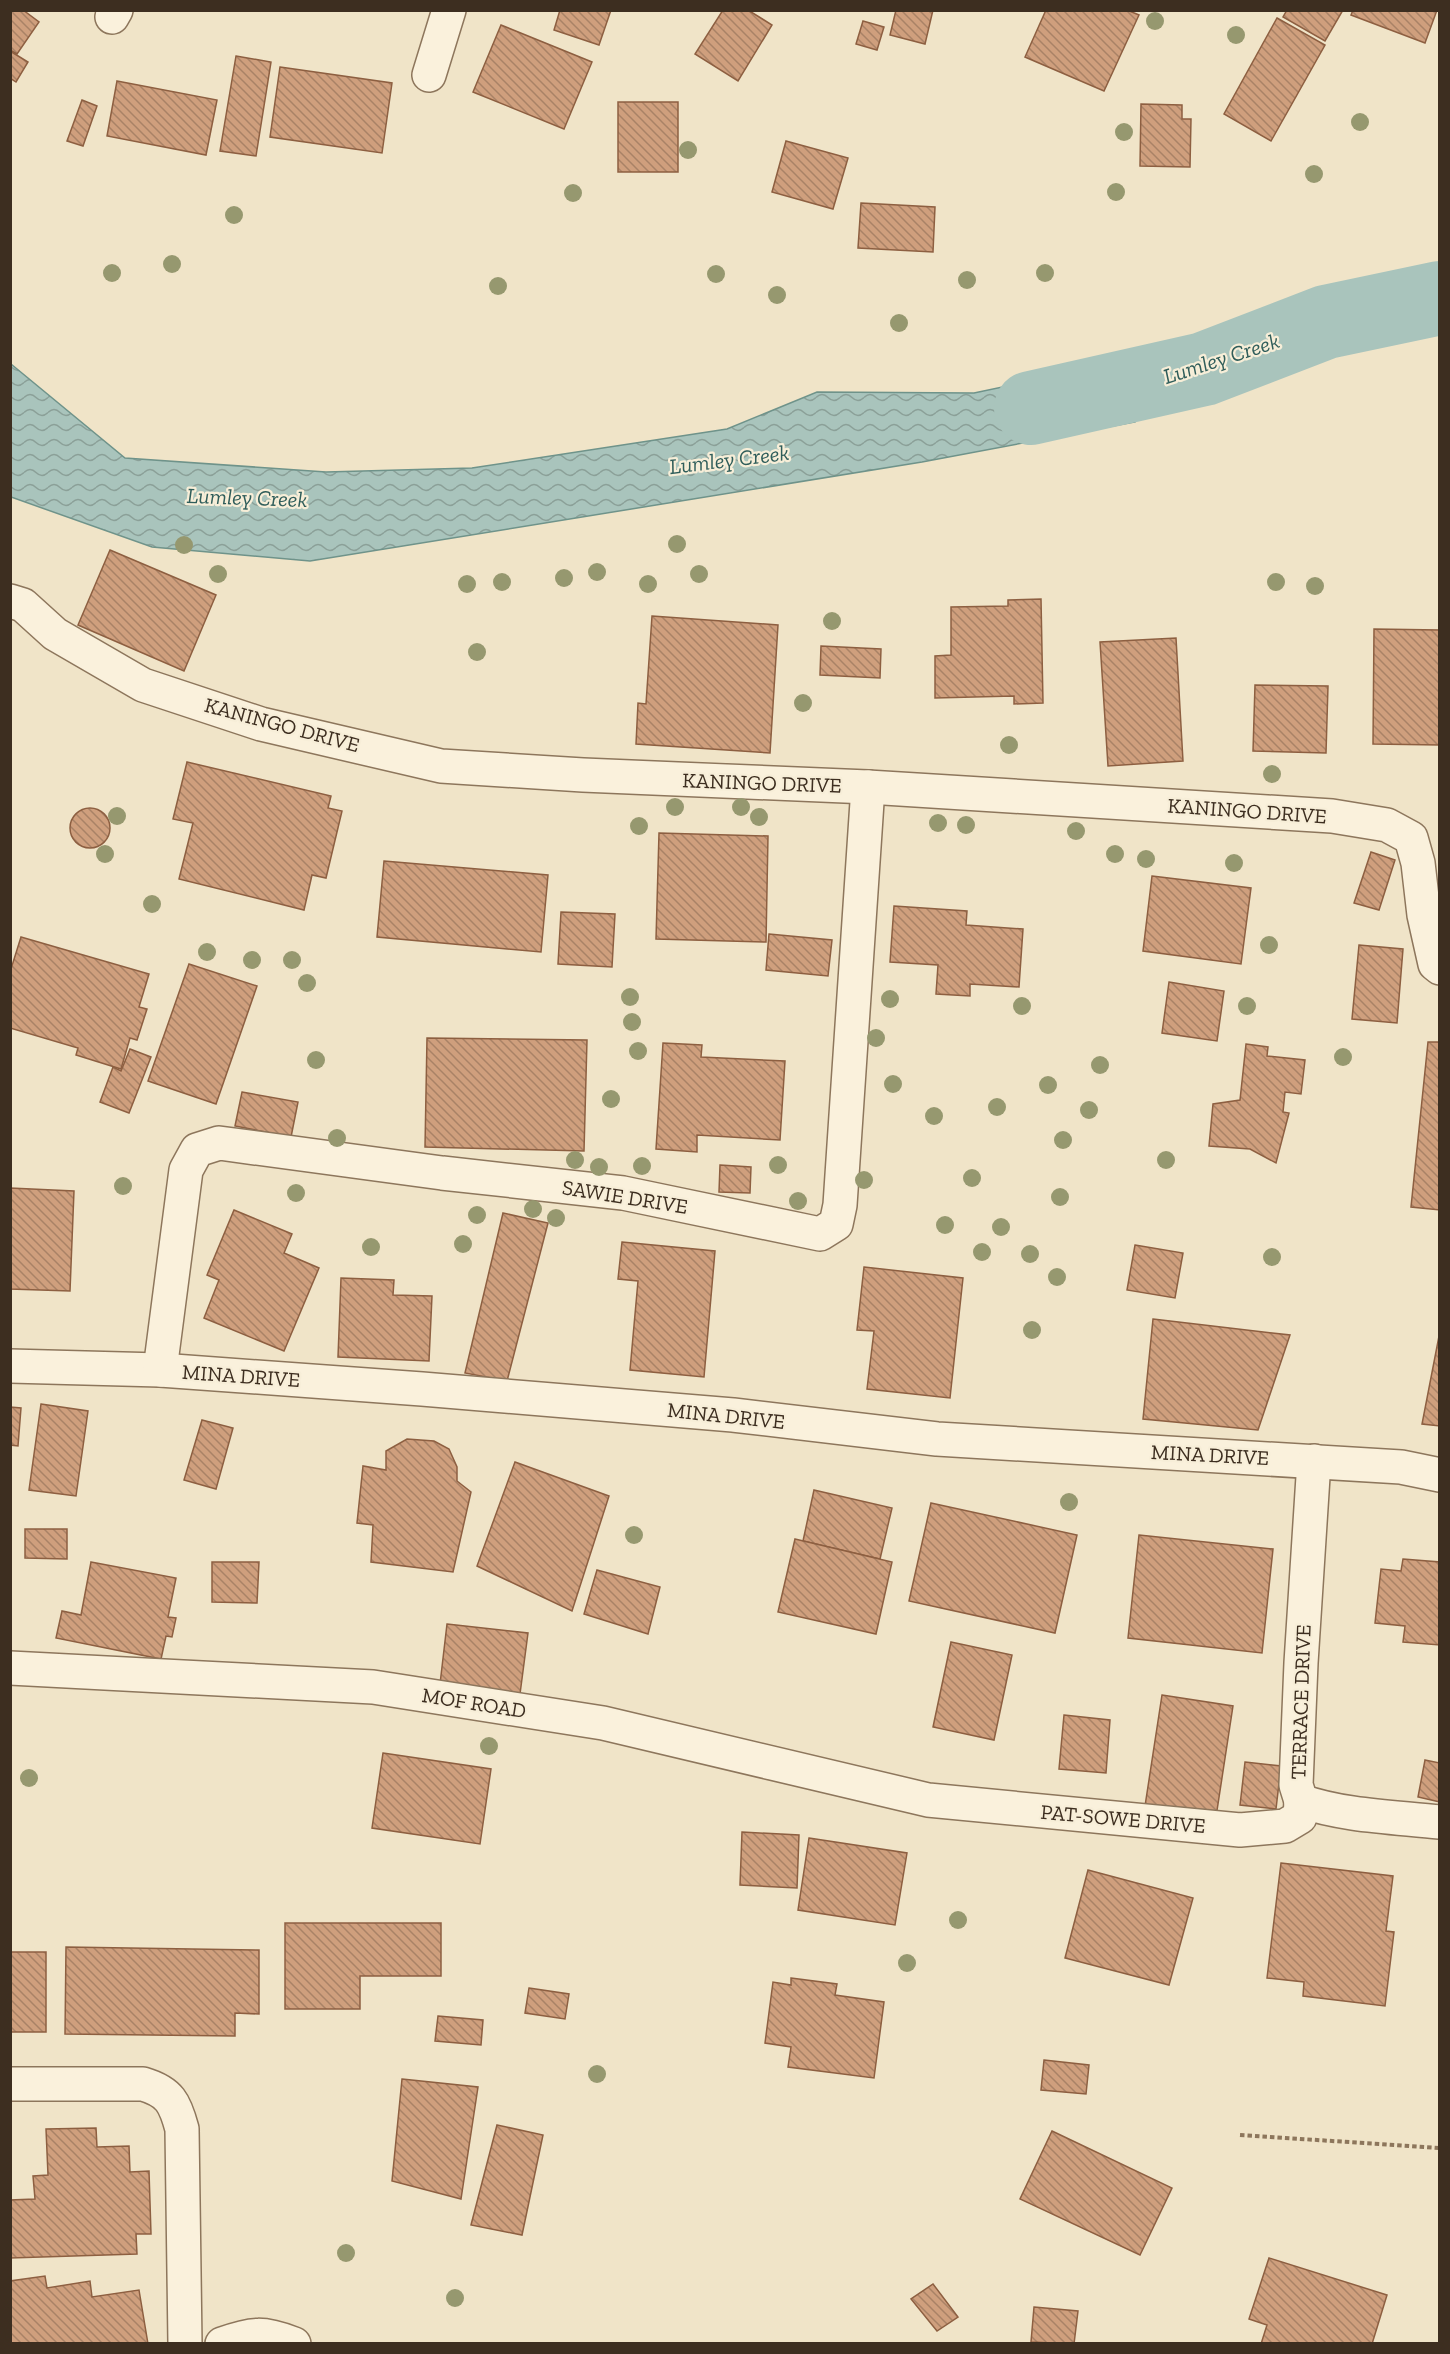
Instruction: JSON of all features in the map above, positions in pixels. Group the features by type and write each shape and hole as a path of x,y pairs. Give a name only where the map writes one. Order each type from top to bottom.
{"street":[{"path":"429,75 449,10"},
{"name":"KANINGO DRIVE","path":"10,601 23,605 55,634 143,685 261,724 441,766 583,775 868,787 1332,816 1387,825 1411,838 1418,862 1424,915 1435,964 1440,968"},
{"name":"SAWIE DRIVE","path":"160,1370 186,1170 197,1150 219,1143 442,1173 623,1192 820,1234 836,1224 840,1205 868,787"},
{"name":"MINA DRIVE","path":"10,1365 160,1370 422,1389 710,1413 937,1439 1401,1467 1440,1475"},
{"name":"TERRACE DRIVE","path":"1314,1461 1296,1785 1301,1801 1344,1810 1440,1822"},
{"name":"MOF ROAD","path":"10,1668 373,1687 603,1723 928,1800"},
{"name":"PAT-SOWE DRIVE","path":"928,1800 1240,1830 1285,1826 1300,1817 1301,1801"},
{"path":"10,2085 143,2084 162,2090 177,2109 182,2129 185,2343"},
{"path":"222,2343 242,2337 268,2334 294,2343"}],"path":[{"path":"1240,2135 1440,2148"}],"water":[{"path":"1127,361 1135,422 922,462 310,561 152,547 11,497 11,364 125,458 326,472 472,468 727,429 817,392 974,393"}],"building":[{"path":"10,10 23,10 39,22 17,54 10,50"},
{"path":"560,10 611,10 599,45 554,30"},
{"path":"723,10 748,10 772,25 738,81 695,54"},
{"path":"896,10 933,10 925,44 890,35"},
{"path":"1046,10 1127,10 1139,15 1104,91 1025,57"},
{"path":"1287,10 1343,10 1325,41 1283,17"},
{"path":"1353,10 1437,10 1425,43 1351,15"},
{"path":"1277,18 1325,45 1271,141 1224,114"},
{"path":"863,21 884,27 877,50 856,44"},
{"path":"501,25 592,62 564,129 473,92"},
{"path":"10,51 28,62 16,82 10,78"},
{"path":"236,56 271,62 256,156 220,151"},
{"path":"280,67 392,83 382,153 270,137"},
{"path":"117,81 217,100 206,155 107,136"},
{"path":"82,100 97,106 83,146 67,141"},
{"path":"618,102 678,102 678,172 618,172"},
{"path":"1141,104 1182,105 1182,119 1191,119 1190,167 1140,166"},
{"path":"786,141 848,158 833,209 772,192"},
{"path":"861,203 935,207 933,252 858,248"},
{"path":"110,550 216,595 184,671 78,625"},
{"path":"1041,599 1043,703 1014,704 1014,696 935,698 935,656 951,655 951,607 1008,606 1008,600"},
{"path":"652,616 778,625 770,753 636,744 638,703 646,704"},
{"path":"1374,629 1440,630 1440,745 1373,744"},
{"path":"1176,638 1183,761 1108,766 1100,642"},
{"path":"821,646 881,649 880,678 820,675"},
{"path":"1255,685 1328,686 1326,753 1253,751"},
{"path":"187,762 331,796 328,808 342,811 326,878 312,875 304,910 179,879 193,823 173,819"},
{"path":"90,808 98,809 104,814 109,820 109,836 104,842 98,847 90,848 82,847 76,842 71,836 70,828 71,820 76,814 82,809"},
{"path":"659,833 768,836 766,942 656,939"},
{"path":"1371,852 1395,860 1379,910 1354,903"},
{"path":"384,861 548,875 541,952 377,937"},
{"path":"1152,876 1251,888 1241,964 1143,951"},
{"path":"894,906 967,911 966,925 1023,929 1019,987 970,984 970,996 936,994 938,965 890,962"},
{"path":"561,912 615,914 612,967 558,964"},
{"path":"769,934 832,940 828,976 766,970"},
{"path":"21,937 149,974 139,1007 147,1009 137,1040 130,1038 121,1069 76,1055 78,1048 10,1028 10,972"},
{"path":"1359,945 1403,949 1397,1023 1352,1019"},
{"path":"189,964 257,986 216,1104 148,1081"},
{"path":"1169,982 1224,991 1217,1041 1162,1033"},
{"path":"427,1038 587,1040 584,1151 425,1147"},
{"path":"1428,1042 1440,1042 1440,1210 1411,1207"},
{"path":"663,1043 702,1045 701,1057 785,1061 780,1140 697,1135 697,1152 656,1149"},
{"path":"1246,1044 1268,1047 1267,1056 1305,1060 1301,1094 1285,1092 1283,1112 1289,1113 1276,1163 1250,1149 1209,1146 1213,1104 1240,1100"},
{"path":"130,1049 151,1057 129,1113 100,1102 113,1067 121,1071"},
{"path":"242,1092 298,1102 291,1137 235,1126"},
{"path":"720,1165 751,1167 750,1193 719,1192"},
{"path":"10,1188 74,1191 70,1291 10,1289"},
{"path":"234,1210 292,1234 284,1253 319,1268 284,1351 204,1318 219,1280 207,1275"},
{"path":"503,1213 548,1223 507,1381 465,1373"},
{"path":"622,1242 715,1251 704,1377 630,1370 638,1281 618,1279"},
{"path":"1135,1245 1183,1253 1175,1298 1127,1290"},
{"path":"864,1267 963,1278 950,1398 867,1389 874,1331 857,1330"},
{"path":"341,1278 394,1280 393,1295 432,1296 429,1361 338,1357"},
{"path":"1153,1319 1290,1335 1258,1430 1143,1419"},
{"path":"1440,1331 1440,1426 1422,1424"},
{"path":"41,1404 88,1411 76,1496 29,1490"},
{"path":"10,1407 21,1408 18,1446 10,1445"},
{"path":"202,1420 233,1428 216,1489 184,1480"},
{"path":"407,1439 434,1441 449,1449 457,1467 457,1481 471,1492 453,1572 371,1562 373,1525 357,1523 363,1466 386,1470 386,1451"},
{"path":"515,1462 609,1496 572,1611 477,1566"},
{"path":"814,1490 892,1508 880,1559 803,1541"},
{"path":"931,1503 1077,1535 1055,1633 909,1601"},
{"path":"25,1529 67,1529 67,1559 25,1558"},
{"path":"1139,1535 1273,1549 1262,1653 1128,1638"},
{"path":"795,1539 892,1562 876,1634 778,1612"},
{"path":"1403,1559 1440,1562 1440,1645 1403,1642 1405,1626 1375,1623 1381,1569 1401,1571"},
{"path":"91,1562 176,1578 168,1617 176,1618 172,1637 166,1636 161,1659 56,1638 62,1611 81,1615"},
{"path":"212,1562 259,1562 257,1603 212,1602"},
{"path":"597,1570 660,1587 648,1634 584,1614"},
{"path":"447,1624 528,1633 520,1694 440,1684"},
{"path":"951,1642 1012,1655 994,1740 933,1727"},
{"path":"1162,1695 1233,1706 1216,1817 1145,1806"},
{"path":"1064,1715 1110,1720 1106,1773 1059,1769"},
{"path":"383,1753 491,1769 480,1844 372,1828"},
{"path":"1425,1760 1440,1763 1440,1802 1418,1797"},
{"path":"1245,1762 1281,1766 1276,1809 1240,1805"},
{"path":"742,1832 799,1835 797,1888 740,1885"},
{"path":"809,1838 907,1853 895,1925 798,1910"},
{"path":"1281,1863 1393,1876 1386,1931 1394,1932 1385,2006 1303,1996 1304,1982 1267,1978"},
{"path":"1088,1870 1193,1898 1169,1985 1065,1958"},
{"path":"285,1923 441,1923 441,1976 360,1976 360,2009 285,2009"},
{"path":"66,1947 259,1950 259,2014 235,2013 235,2036 65,2034"},
{"path":"10,1952 46,1952 46,2032 10,2032"},
{"path":"791,1978 837,1984 835,1995 884,2002 874,2078 788,2067 791,2047 765,2043 773,1982 791,1985"},
{"path":"529,1988 569,1994 565,2019 525,2013"},
{"path":"438,2016 483,2020 481,2045 435,2041"},
{"path":"1044,2060 1089,2065 1086,2094 1041,2090"},
{"path":"402,2079 478,2087 461,2199 392,2181"},
{"path":"497,2125 543,2135 522,2235 471,2225"},
{"path":"96,2128 97,2147 129,2146 130,2172 149,2171 151,2234 136,2234 137,2254 10,2258 10,2200 35,2199 33,2176 48,2175 46,2129"},
{"path":"1052,2131 1172,2188 1140,2255 1020,2199"},
{"path":"1269,2258 1387,2295 1372,2344 1261,2344 1267,2325 1249,2319"},
{"path":"45,2276 47,2288 90,2281 92,2297 139,2290 148,2344 10,2344 10,2281"},
{"path":"933,2284 958,2317 937,2331 911,2299"},
{"path":"1034,2307 1078,2311 1074,2344 1031,2342"}],"waterway":[{"name":"Lumley Creek","path":"1031,408 1204,369 1326,322 1440,298"}]}
